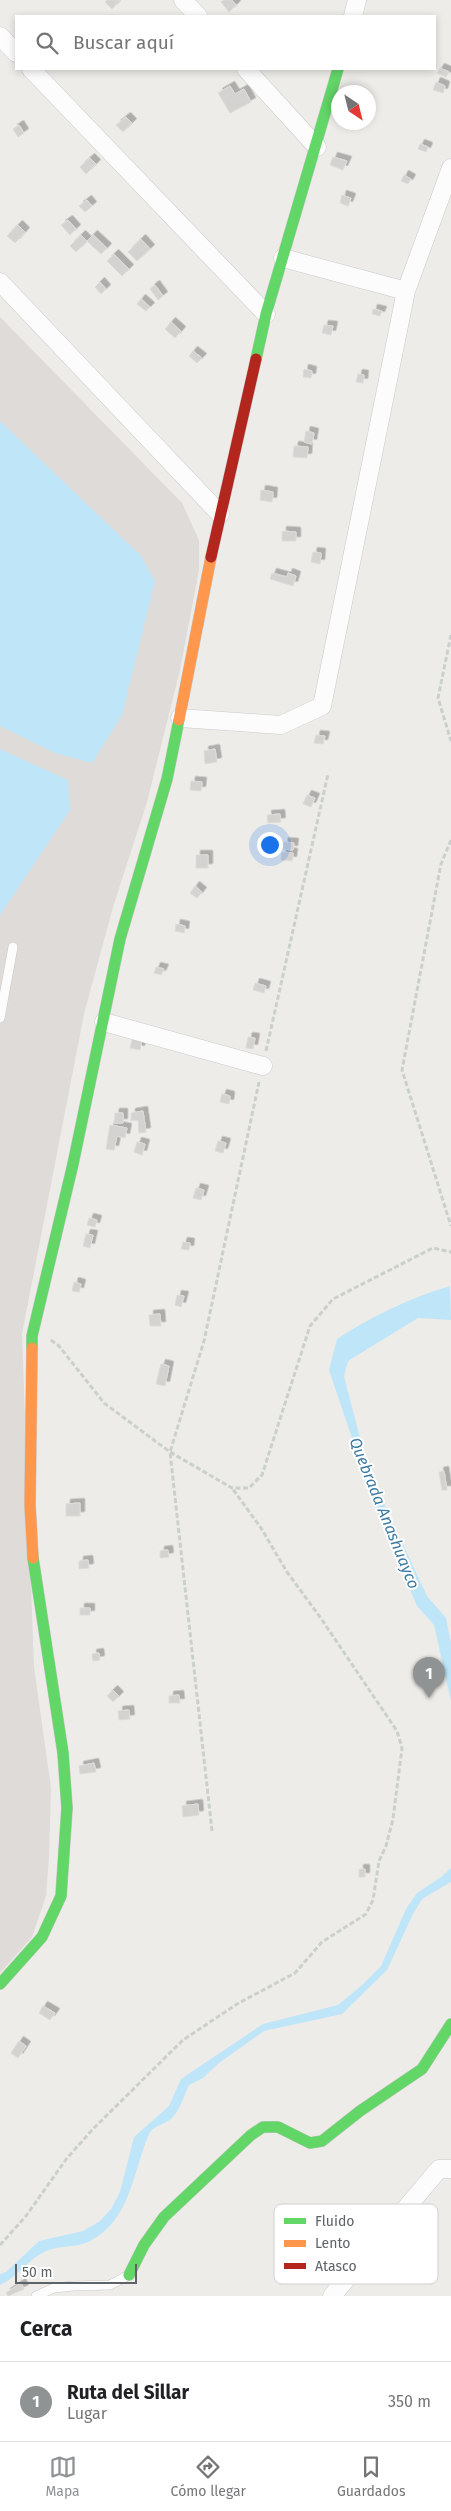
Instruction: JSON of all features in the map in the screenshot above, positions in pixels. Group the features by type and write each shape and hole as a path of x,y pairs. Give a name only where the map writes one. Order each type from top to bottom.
{"street":[{"path":"183,0 197,15"},
{"path":"353,15 357,0"},
{"path":"0,36 15,52"},
{"path":"32,70 266,314"},
{"path":"247,70 317,147"},
{"path":"0,1984 42,1937 61,1896 67,1808 63,1753 34,1573 30,1505 32,1336 104,1022 120,939 167,779 220,514 266,314 317,147 338,70"},
{"path":"180,718 281,725 322,706 406,291 451,168"},
{"path":"284,258 406,291"},
{"path":"0,282 220,514"},
{"path":"104,1022 263,1066"},
{"path":"129,2275 144,2245 164,2217 251,2136 263,2127 278,2127 310,2143 322,2141 360,2111 422,2069 451,2024"},
{"path":"410,2204 439,2169 451,2169"},
{"path":"332,2296 342,2284"}],"lane":[{"path":"0,1018 13,947"},
{"path":"36,2296 64,2287 110,2285 129,2275"}],"path":[{"path":"451,635 438,698 451,741"},
{"path":"212,1831 170,1452 204,1341 328,774"},
{"path":"451,840 441,864 402,1070 451,1226"},
{"path":"232,1488 249,1488 262,1475 310,1326 333,1299 433,1248 451,1252"},
{"path":"0,2245 26,2216 68,2158 162,2059 183,2040 210,2021 270,1985 295,1973 322,1942 366,1914 373,1900 379,1862 386,1846 393,1819 402,1748 397,1731 320,1617 287,1572 261,1528 232,1488 170,1452 104,1403 59,1346 47,1336 32,1336"}],"shaded area":[{"path":"0,317 182,503 199,540 199,570 180,670 147,802 113,907 84,1014 22,1334 34,1667 51,1788 49,1857 46,1896 32,1937 0,1973"}],"water":[{"path":"0,421 141,556 155,581 122,715 92,763 55,753 0,726"},
{"path":"0,749 68,780 70,810 0,915"},
{"name":"Quebrada Anashuayco","path":"450,1286 451,1320 418,1318 348,1361 344,1376 368,1469 427,1596 446,1618 451,1643 451,1701 434,1625 417,1606 360,1470 352,1438 329,1370 337,1339 392,1308"},
{"path":"451,1868 451,1882 422,1899 387,1970 342,2014 264,2031 219,2063 203,2078 189,2085 182,2103 171,2119 153,2129 149,2134 129,2193 114,2221 104,2232 85,2243 57,2248 40,2254 0,2285 0,2274 6,2272 39,2241 83,2231 100,2221 111,2209 120,2192 134,2137 169,2106 181,2079 263,2024 338,2005 381,1966 406,1909 417,1893"}],"building":[{"path":"107,0 120,0 112,9 105,2"},
{"path":"232,0 236,5 229,12 221,2"},
{"path":"440,68 449,72 446,77 437,73"},
{"path":"436,82 445,86 443,93 433,90"},
{"path":"230,86 235,94 244,89 251,102 230,113 218,93"},
{"path":"126,117 132,123 123,132 116,125"},
{"path":"19,125 24,133 18,137 13,129"},
{"path":"420,144 428,147 426,152 418,149"},
{"path":"333,157 347,161 343,170 330,165"},
{"path":"90,158 96,164 86,174 80,167"},
{"path":"404,175 411,179 408,184 401,181"},
{"path":"342,195 351,198 348,206 340,203"},
{"path":"87,200 92,206 85,212 79,206"},
{"path":"68,220 76,229 70,235 61,225"},
{"path":"18,225 25,232 15,243 7,236"},
{"path":"81,235 87,241 76,252 70,246"},
{"path":"93,235 107,248 101,254 87,241"},
{"path":"141,239 150,249 137,261 128,252"},
{"path":"114,254 129,269 122,276 107,261"},
{"path":"100,282 106,289 101,294 95,287"},
{"path":"155,285 163,296 158,300 150,289"},
{"path":"141,299 150,307 146,311 137,304"},
{"path":"373,309 382,311 380,316 372,314"},
{"path":"171,322 181,331 175,338 165,329"},
{"path":"324,325 333,326 331,335 322,333"},
{"path":"193,351 202,358 197,363 189,356"},
{"path":"304,369 312,371 311,378 303,377"},
{"path":"358,374 364,375 363,383 356,382"},
{"path":"306,431 314,433 312,444 304,442"},
{"path":"294,446 308,447 307,458 293,457"},
{"path":"261,490 273,492 272,502 260,500"},
{"path":"282,531 296,532 296,541 282,541"},
{"path":"313,552 321,553 320,564 311,562"},
{"path":"272,573 287,577 288,573 296,576 293,586 270,579"},
{"path":"316,735 325,736 323,744 314,743"},
{"path":"215,749 217,762 205,764 204,751"},
{"path":"191,781 202,782 201,791 190,790"},
{"path":"307,795 315,798 311,807 303,804"},
{"path":"280,814 281,822 268,823 267,815"},
{"path":"284,842 294,843 293,850 283,849"},
{"path":"282,852 293,853 292,861 281,860"},
{"path":"196,855 208,855 208,868 196,868"},
{"path":"195,886 202,892 197,898 190,893"},
{"path":"176,924 185,926 184,933 175,931"},
{"path":"156,967 164,969 161,975 154,973"},
{"path":"255,983 266,986 264,993 253,990"},
{"path":"133,1037 142,1039 140,1050 130,1048"},
{"path":"248,1037 255,1038 253,1049 246,1048"},
{"path":"222,1094 230,1096 229,1104 220,1102"},
{"path":"143,1111 146,1132 139,1133 138,1120 131,1121 131,1113"},
{"path":"115,1113 123,1113 123,1123 114,1123"},
{"path":"110,1125 127,1128 125,1138 117,1136 114,1150 106,1149"},
{"path":"218,1141 226,1143 223,1153 215,1151"},
{"path":"137,1142 145,1144 142,1155 134,1152"},
{"path":"196,1188 204,1190 201,1200 193,1198"},
{"path":"89,1218 97,1220 95,1227 87,1225"},
{"path":"86,1234 93,1235 90,1248 83,1246"},
{"path":"183,1242 190,1243 189,1250 181,1249"},
{"path":"74,1282 81,1284 79,1292 72,1291"},
{"path":"177,1295 184,1296 181,1307 175,1305"},
{"path":"160,1314 161,1326 150,1326 149,1315"},
{"path":"161,1364 169,1366 165,1386 156,1384"},
{"path":"444,1471 447,1490 442,1490 439,1472"},
{"path":"80,1503 80,1516 66,1516 66,1504"},
{"path":"168,1550 169,1557 160,1558 160,1551"},
{"path":"88,1560 89,1568 79,1569 79,1561"},
{"path":"80,1608 90,1608 90,1615 80,1615"},
{"path":"99,1653 100,1660 93,1661 92,1654"},
{"path":"113,1690 119,1696 113,1702 107,1696"},
{"path":"179,1695 180,1703 169,1703 169,1696"},
{"path":"129,1710 130,1719 119,1720 118,1711"},
{"path":"94,1763 96,1772 80,1774 79,1766"},
{"path":"198,1804 199,1815 183,1817 182,1806"},
{"path":"359,1869 365,1869 365,1877 359,1877"},
{"path":"43,2006 55,2013 50,2020 39,2013"},
{"path":"19,2041 26,2046 18,2058 11,2053"},
{"path":"21,2283 24,2289 8,2296 6,2293"}],"traffic: fast":[{"path":"256,359 266,314 338,70"},
{"path":"32,1348 32,1336 73,1164 120,939 167,779 179,720"},
{"path":"0,1984 42,1937 61,1896 67,1808 63,1753 33,1558"},
{"path":"129,2275 144,2245 164,2217 251,2135 263,2127 278,2127 310,2143 322,2141 360,2111 422,2069 451,2024"}],"traffic: slow":[{"path":"179,720 211,557"},
{"path":"32,1348 30,1505 33,1558"}],"traffic: jam":[{"path":"211,557 256,359"}],"place":[{"name":"Ruta del Sillar","path":"429,1698"}]}
